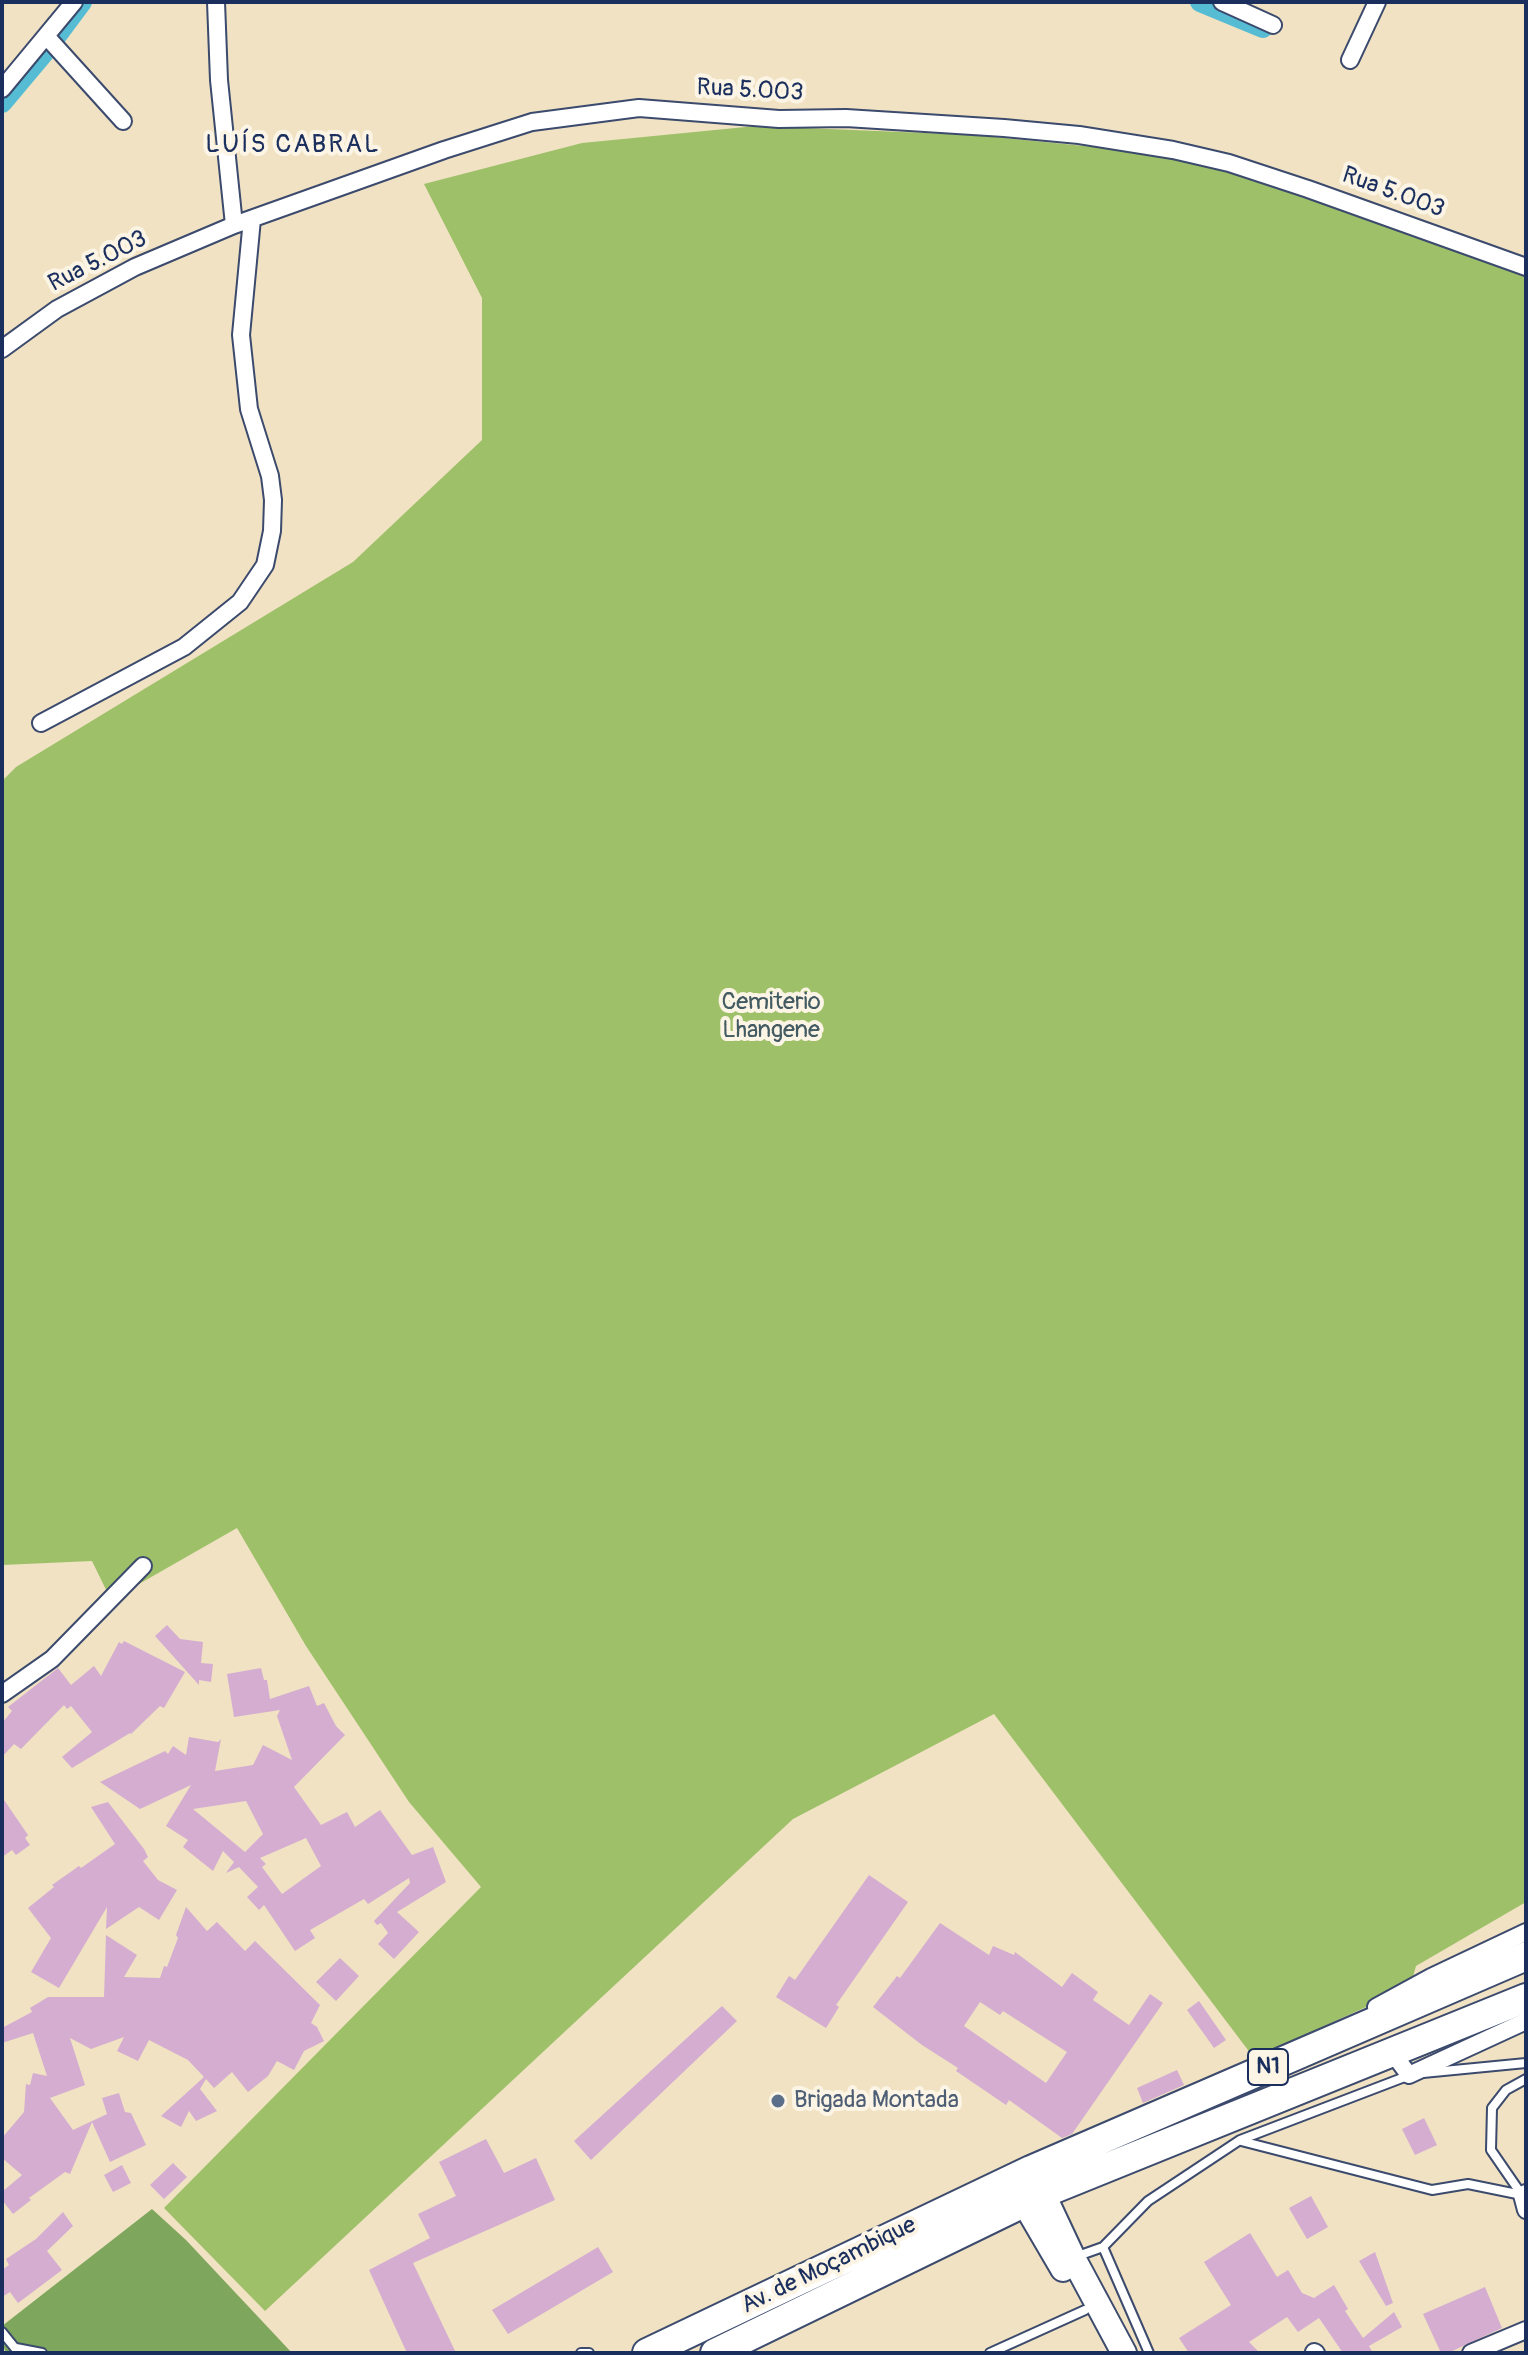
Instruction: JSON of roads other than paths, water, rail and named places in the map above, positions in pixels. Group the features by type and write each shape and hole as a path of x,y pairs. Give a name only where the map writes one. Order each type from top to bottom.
{"highway":[{"name":"N1","path":"1027,2186 1352,2030 1526,1956"},
{"name":"N1","path":"1027,2186 1518,2009"},
{"name":"Av. de Moçambique","path":"647,2353 1027,2186"},
{"name":"Av. de Moçambique","path":"715,2353 1027,2186"}],"main road":[{"path":"1027,2186 1073,2258 1124,2353"},
{"path":"1027,2186 1107,2353"}],"street":[{"path":"2,89 74,2"},
{"path":"216,2 219,80 234,225"},
{"path":"1222,2 1273,25"},
{"path":"1350,60 1377,2"},
{"path":"47,37 123,121"},
{"name":"Rua 5.003","path":"2,349 57,309 135,267 234,225 532,122 639,108 779,119 846,118 1004,128 1079,135 1173,150 1229,163 1295,184 1526,267"},
{"path":"41,723 184,647 240,602 265,565 272,531 273,500 270,476 249,409 241,335 252,219"},
{"path":"2,1694 52,1659 143,1566"},
{"path":"1352,2030 1376,2007 1526,1932"},
{"path":"1392,2052 1409,2075 1518,2009"},
{"path":"1471,2353 1526,2330"}],"lane":[{"path":"1073,2258 1103,2247 1148,2201 1240,2140 1409,2075 1526,2063"},
{"path":"1525,2199 1491,2150 1492,2108 1506,2090 1526,2079"},
{"path":"1240,2140 1432,2190 1468,2184 1525,2199"},
{"path":"1103,2247 1149,2353"},
{"path":"990,2353 1085,2310"},
{"path":"2,2332 17,2350 42,2353"},
{"path":"1015,2343 1020,2353"},
{"path":"581,2353 589,2353"}],"waterway":[{"path":"2,103 82,2"},
{"path":"1200,2 1263,28"}],"place":[{"name":"Brigada Montada","path":"778,2101"}],"district":[{"name":"LUÍS CABRAL","path":"293,145"}],"park label":[{"name":"Cemiterio Lhangene","path":"771,1017"}]}
